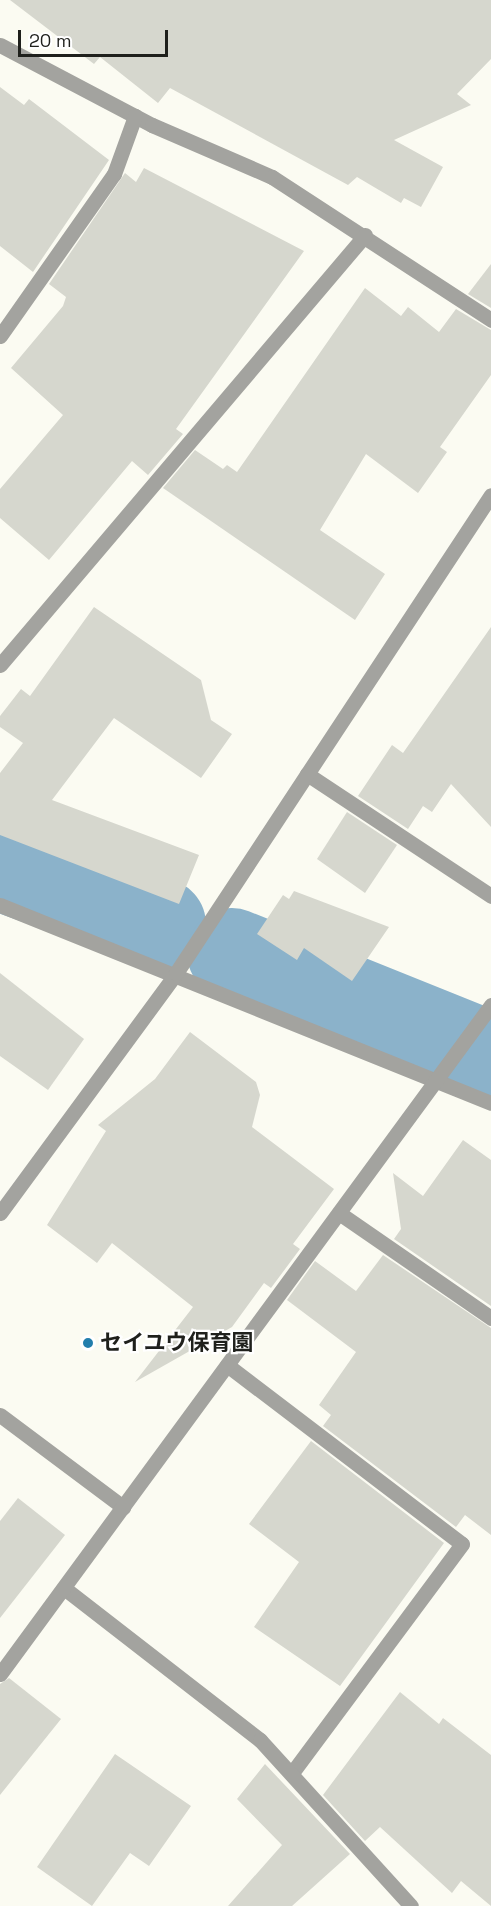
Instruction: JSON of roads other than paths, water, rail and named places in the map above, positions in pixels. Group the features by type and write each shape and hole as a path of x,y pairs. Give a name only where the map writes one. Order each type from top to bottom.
{"street":[{"path":"0,45 135,116 272,177 365,235 491,320"},
{"path":"0,336 114,174 135,116"},
{"path":"0,665 365,235"},
{"path":"0,1213 176,973 491,495"},
{"path":"307,774 491,896"},
{"path":"0,905 176,973 438,1079 491,1103"},
{"path":"0,1674 491,1005"},
{"path":"339,1213 491,1317"},
{"path":"227,1365 462,1544 292,1773"},
{"path":"0,1414 123,1507"},
{"path":"64,1588 260,1740 411,1906"}],"waterway":[{"path":"0,866 161,924"},
{"path":"232,953 491,1057"}],"place":[{"name":"セイユウ保育園","path":"88,1343"}]}
